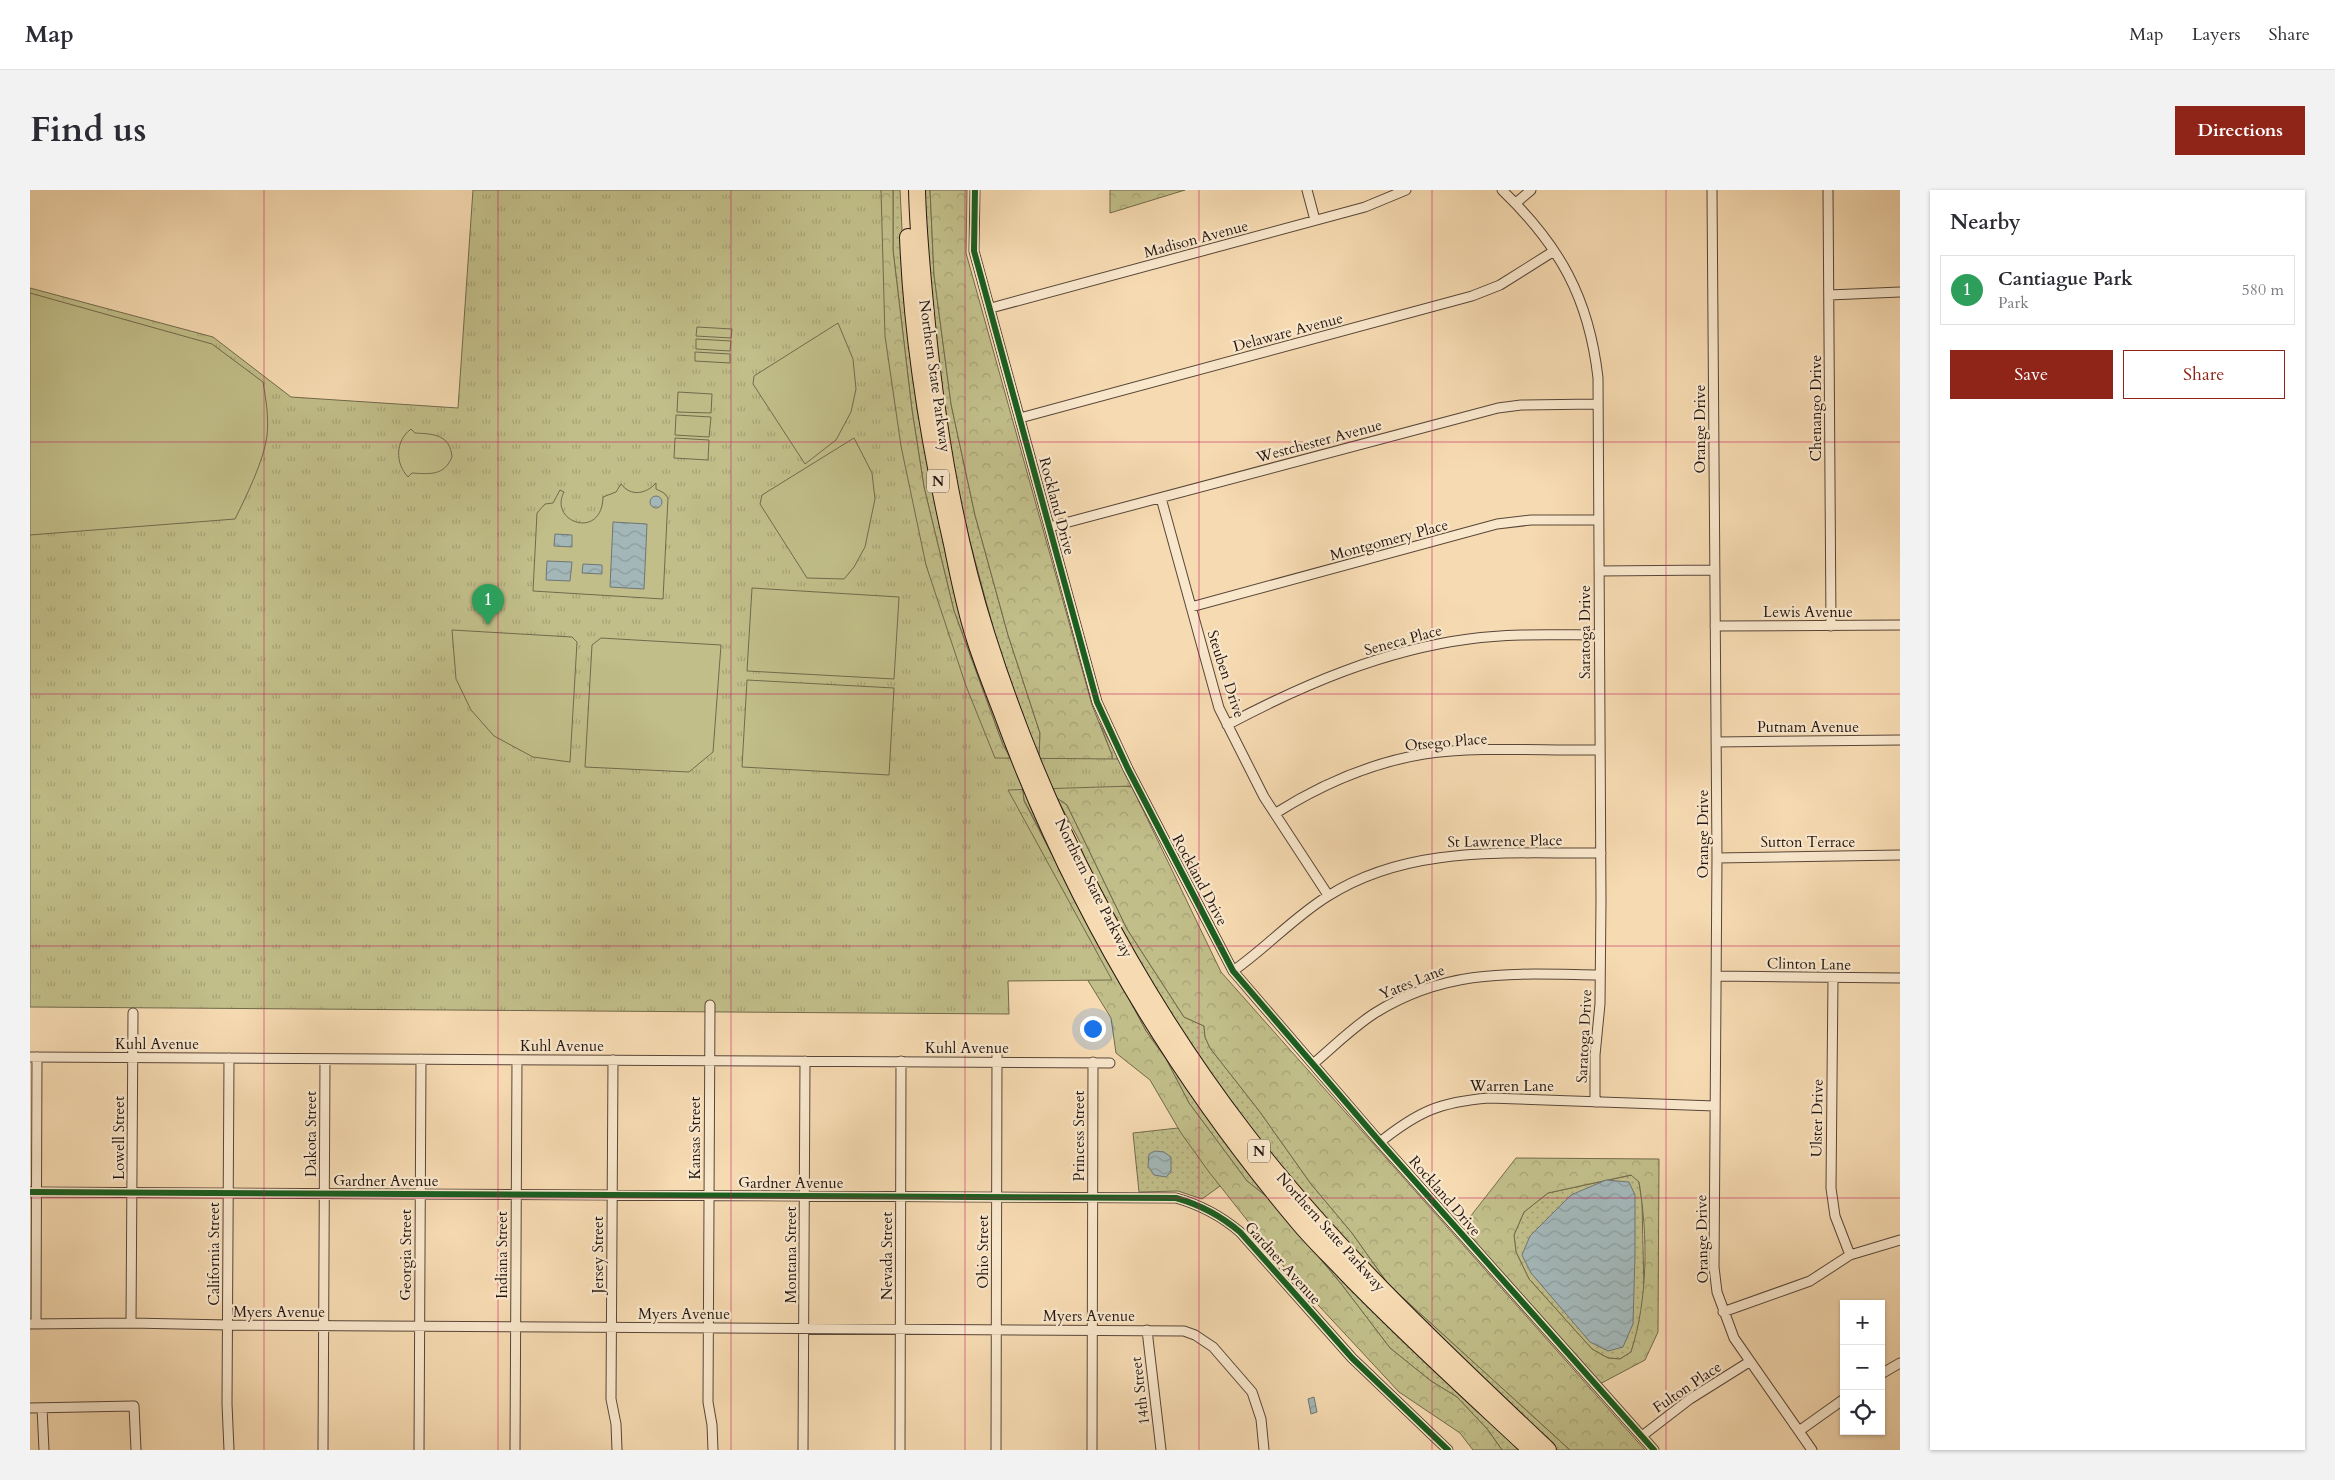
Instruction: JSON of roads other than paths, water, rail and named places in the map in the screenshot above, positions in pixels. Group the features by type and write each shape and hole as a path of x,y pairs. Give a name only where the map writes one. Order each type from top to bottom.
{"highway":[{"name":"Northern State Parkway","path":"906,190 915,332 940,492 974,636 1040,795 1064,860 1138,999 1197,1091 1234,1144 1301,1226 1375,1302 1531,1450"},
{"name":"Northern State Parkway","path":"917,190 918,230 931,373 956,509 987,635 1026,761"},
{"name":"Northern State Parkway","path":"1040,795 1116,936 1183,1047 1245,1133 1297,1198 1403,1311 1548,1450"}],"street":[{"name":"Rockland Drive","path":"975,190 974,251 1097,702 1104,721 1233,971 1380,1142 1654,1450"},
{"path":"1307,190 1315,220"},
{"name":"Madison Avenue","path":"991,308 1365,207 1406,190"},
{"name":"Saratoga Drive","path":"1502,190 1541,231 1569,274 1586,314 1595,356 1601,853 1600,975 1595,1102"},
{"path":"1516,203 1531,190"},
{"name":"Orange Drive","path":"1712,190 1717,858 1714,1267 1717,1292 1734,1338 1812,1450"},
{"name":"Chenango Drive","path":"1828,190 1832,626"},
{"name":"Delaware Avenue","path":"1020,418 1472,296 1500,285 1554,250"},
{"path":"1829,296 1900,292"},
{"name":"Westchester Avenue","path":"1050,528 1498,408 1521,405 1597,404"},
{"name":"Steuben Drive","path":"1161,498 1214,692 1227,725 1264,796 1328,895"},
{"name":"Montgomery Place","path":"1190,606 1497,524 1531,520 1598,520"},
{"path":"1599,571 1715,570"},
{"name":"Lewis Avenue","path":"1716,626 1900,625"},
{"name":"Seneca Place","path":"1227,725 1275,699 1328,676 1438,644 1499,636 1599,635"},
{"name":"Putnam Avenue","path":"1716,742 1900,740"},
{"name":"Otsego Place","path":"1276,813 1306,794 1334,780 1371,767 1410,757 1463,751 1600,750"},
{"name":"St Lawrence Place","path":"1233,971 1328,895 1372,874 1434,857 1462,854 1601,853"},
{"name":"Sutton Terrace","path":"1717,858 1900,855"},
{"name":"Yates Lane","path":"1313,1064 1373,1014 1397,1000 1434,985 1461,978 1495,974 1600,975"},
{"name":"Clinton Lane","path":"1717,976 1900,978"},
{"name":"Ulster Drive","path":"1833,978 1830,1188 1835,1216 1850,1255"},
{"name":"Kansas Street","path":"710,1006 708,1402 712,1425 713,1450"},
{"name":"Lowell Street","path":"131,1323 133,1013"},
{"path":"33,1324 34,1058"},
{"name":"Kuhl Avenue","path":"34,1058 709,1061 901,1061 997,1058 1110,1063"},
{"name":"California Street","path":"229,1058 229,1450"},
{"name":"Ohio Street","path":"996,1450 997,1058"},
{"name":"Dakota Street","path":"323,1450 325,1059"},
{"name":"Georgia Street","path":"419,1450 421,1059"},
{"name":"Indiana Street","path":"515,1450 517,1060"},
{"name":"Jersey Street","path":"613,1060 611,1399 616,1424 617,1450"},
{"name":"Montana Street","path":"803,1450 806,1061"},
{"name":"Nevada Street","path":"900,1450 901,1061"},
{"name":"Princess Street","path":"1092,1450 1093,1062"},
{"name":"Warren Lane","path":"1380,1142 1431,1108 1456,1100 1489,1098 1715,1106"},
{"name":"Gardner Avenue","path":"33,1192 1176,1198 1201,1205 1224,1218 1240,1232 1352,1358 1448,1450"},
{"path":"1723,1312 1810,1281 1850,1255 1900,1240"},
{"name":"Myers Avenue","path":"33,1324 131,1323 228,1326 1092,1329 1184,1331 1202,1338 1252,1392 1257,1402 1261,1419 1264,1450"},
{"name":"14th Street","path":"1147,1330 1161,1450"},
{"name":"Fulton Place","path":"1642,1436 1690,1399 1749,1362"},
{"path":"1885,1372 1900,1363"},
{"path":"1799,1431 1840,1402"},
{"path":"30,1408 134,1406 136,1450"},
{"path":"42,1408 44,1450"}],"water":[{"path":"658,496 661,497 661,507 654,508 651,507 650,500 651,497"},
{"path":"613,522 647,524 644,589 610,587"},
{"path":"555,534 572,535 572,547 554,546"},
{"path":"547,561 572,562 570,581 546,580"},
{"path":"583,564 602,565 602,574 582,573"},
{"path":"1155,1151 1164,1152 1171,1157 1171,1172 1166,1177 1154,1175 1148,1166 1149,1154"},
{"path":"1606,1180 1629,1182 1635,1195 1633,1324 1623,1347 1608,1351 1590,1342 1531,1273 1522,1255 1530,1236 1571,1195"},
{"path":"1314,1397 1317,1412 1311,1414 1308,1399"}],"place":[{"name":"Cantiague Park","path":"488,625"}]}
